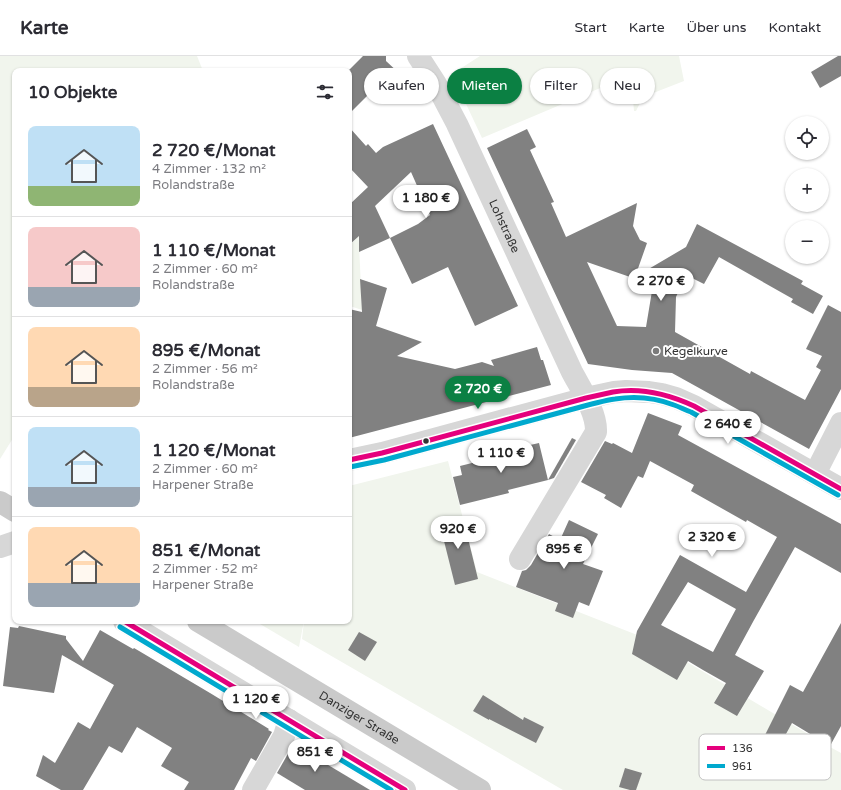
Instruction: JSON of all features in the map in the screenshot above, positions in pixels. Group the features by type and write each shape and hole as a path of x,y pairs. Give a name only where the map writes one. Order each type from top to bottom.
{"main road":[{"path":"0,502 12,509"},
{"name":"Danziger Straße","path":"203,624 480,790"}],"street":[{"name":"Lohstraße","path":"418,56 436,84 457,124 572,372 586,398 596,424 596,432 520,559"},
{"path":"352,459 382,453 586,398 614,392 649,392 676,398 694,406 841,488"},
{"path":"815,474 841,423"},
{"path":"129,624 405,790"},
{"path":"253,790 284,736 290,720"}],"shaded area":[{"path":"0,56 197,56 202,68 12,68 12,440 0,459"},
{"path":"480,56 679,56 684,81 655,92 655,68 600,68 600,88 592,91 592,68 530,68 530,104 562,104 482,138 466,104 522,104 522,68 461,68"},
{"path":"633,104 640,104 636,111 634,111"},
{"path":"358,222 362,310 352,307 352,242 356,239"},
{"path":"448,461 477,572 650,640 808,734 699,734 699,780 831,780 831,748 841,753 841,790 563,790 302,639 304,624 352,624 352,485"},
{"path":"260,624 303,624 299,647"}],"building":[{"path":"363,56 386,56 386,61 394,68 364,68 364,99 352,111 352,68"},
{"path":"838,56 841,56 841,76 820,88 811,72"},
{"path":"433,124 518,306 475,326 448,267 412,284 390,238 359,252 359,236 352,242 352,202 368,187 352,170 352,130 366,146 368,144 376,153 383,147","holes":["411,172 430,215 418,224 390,238 375,206"]},
{"path":"527,129 536,147 530,150 554,202 551,203 566,237 637,203 633,226 640,240 647,243 635,277 686,247 697,224 803,281 801,284 823,296 813,314 791,302 793,299 719,257 704,284 686,275 676,297 675,332 750,374 751,371 805,400 821,370 816,367 822,356 806,349 828,305 841,312 841,389 809,449 672,373 632,370 588,364 487,148","holes":["587,262 653,285 646,327 617,326"]},
{"path":"360,279 387,288 376,326 422,342 397,356 455,369 482,362 494,366 491,360 537,347 551,385 352,437 352,310 362,312"},
{"path":"648,413 682,426 678,435 841,524 841,573 795,547 735,655 764,671 737,716 714,703 726,683 688,661 677,680 632,654 637,631 680,555 746,592 777,537 747,520 746,522 691,491 694,485 650,461 643,478 638,476 621,508 604,498 606,495 581,482 605,441 612,444 613,443 632,453","holes":["688,582 736,609 713,652 661,625"]},
{"path":"572,438 576,440 554,478 548,480"},
{"path":"539,443 548,480 508,490 509,493 460,505 453,477 462,475 460,466 500,456 499,452"},
{"path":"463,518 478,579 455,585 444,541 440,542 436,524"},
{"path":"569,520 598,534 583,564 603,571 589,606 579,602 573,618 555,611 558,603 516,587 522,571 526,570 531,565 549,534 560,540"},
{"path":"841,623 841,726 831,744 831,734 810,734 792,723 786,734 766,734 790,685 803,692"},
{"path":"19,626 66,636 66,639 83,661 100,630 133,649 134,648 210,693 272,732 256,761 251,758 234,790 184,790 189,782 161,766 172,748 137,727 122,753 109,746 83,790 61,790 36,776 43,755 55,763 78,722 90,729 114,685 62,655 54,693 3,686 10,627 18,628"},
{"path":"359,632 377,642 365,661 348,650"},
{"path":"483,695 523,720 524,717 544,727 536,743 473,711"},
{"path":"293,745 370,790 305,790 277,773"},
{"path":"625,768 642,773 636,790 619,787"}],"transit line":[{"name":"136","path":"352,459 382,453 586,398 613,392 634,390 665,395 694,406 841,489"},
{"name":"961","path":"352,467 384,460 588,405 622,398 637,398 660,401 691,412 838,495"},
{"name":"136","path":"129,624 405,790"},
{"name":"961","path":"120,627 391,790"}],"place":[{"name":"Kegelkurve","path":"656,351"}]}
